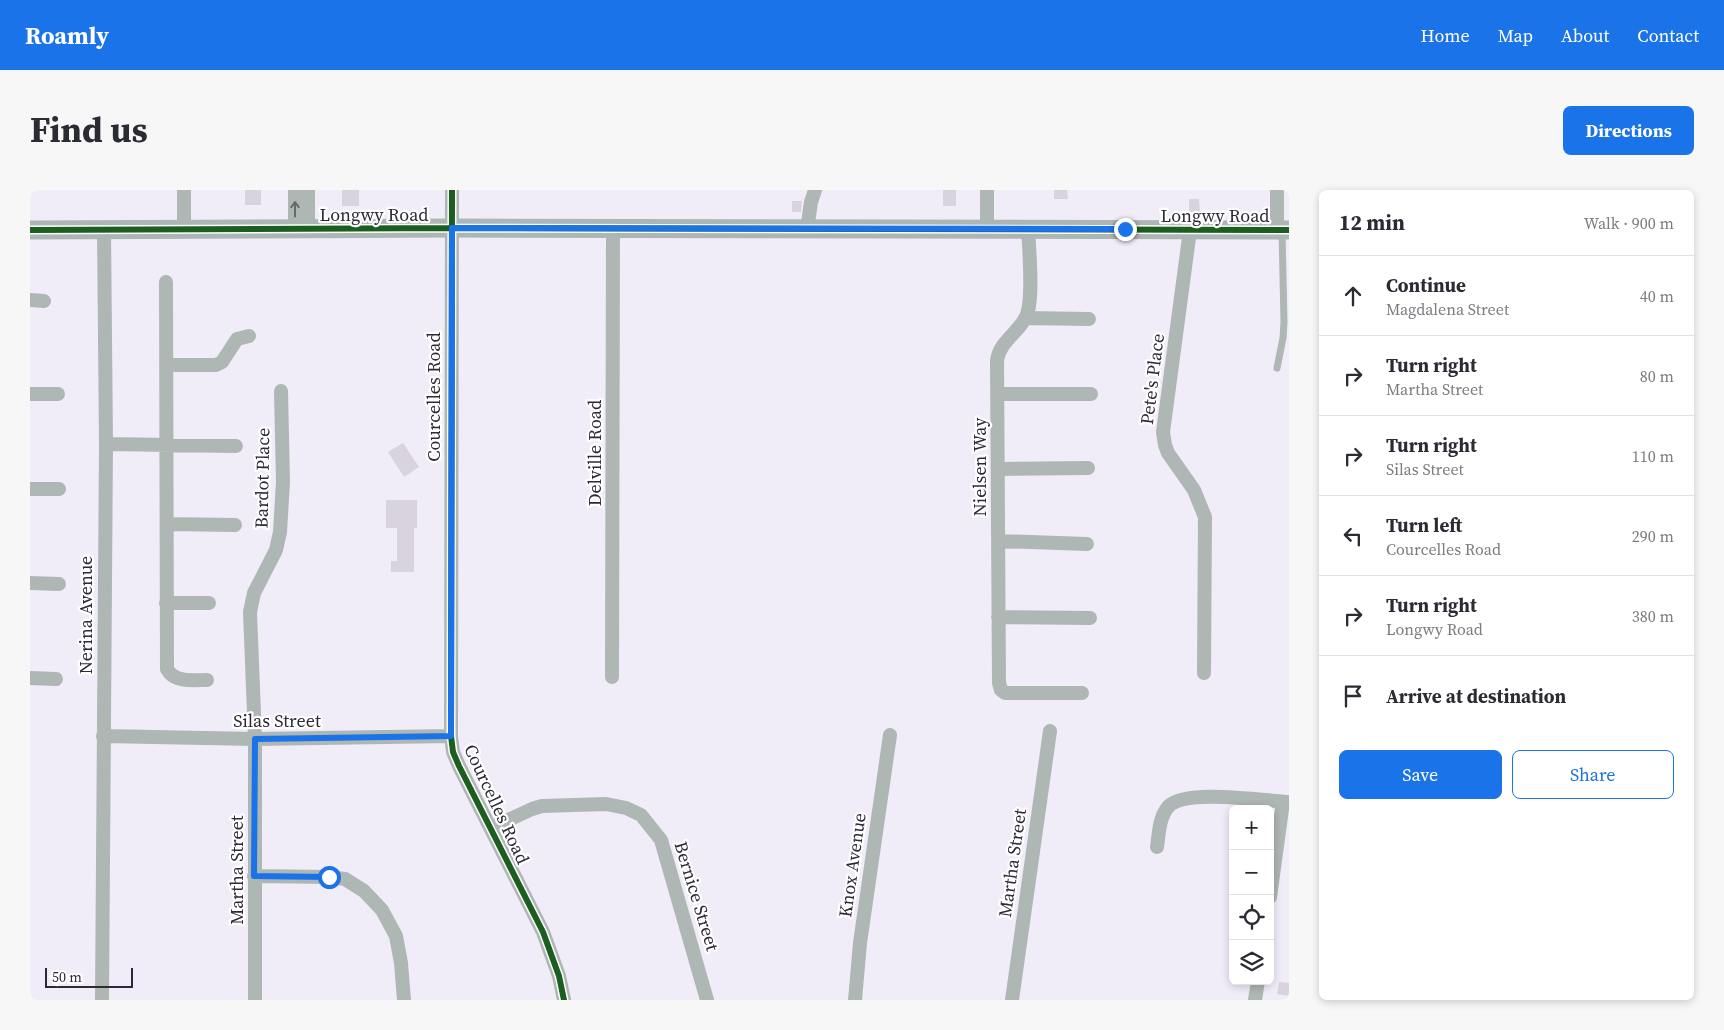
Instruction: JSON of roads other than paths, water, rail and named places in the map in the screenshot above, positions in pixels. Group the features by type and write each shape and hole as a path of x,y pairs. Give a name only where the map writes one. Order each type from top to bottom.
{"street":[{"path":"184,190 184,229"},
{"path":"295,190 302,229"},
{"path":"302,229 308,190"},
{"name":"Courcelles Road","path":"452,190 451,736 453,752 543,932 559,976 564,1000"},
{"path":"807,230 811,202 815,190"},
{"path":"987,190 987,230"},
{"path":"1277,190 1283,230"},
{"name":"Longwy Road","path":"30,230 452,228 613,230 1283,230"},
{"name":"Nerina Avenue","path":"102,1000 106,444 104,229"},
{"name":"Nielsen Way","path":"1028,229 1030,303 1025,318 1000,351 997,362 998,683 1001,690 1005,692 1082,693"},
{"name":"Delville Road","path":"612,677 613,230"},
{"name":"Pete's Place","path":"1190,230 1163,432 1168,453 1194,490 1205,517 1204,673"},
{"path":"166,282 167,669 169,674 178,679 207,680"},
{"path":"1025,318 1089,319"},
{"path":"167,364 216,365 222,362 238,339 249,336"},
{"name":"Bardot Place","path":"255,739 250,612 254,593 276,550 280,532 283,482 281,391"},
{"path":"30,394 58,394"},
{"path":"997,394 1091,394"},
{"path":"106,444 236,446"},
{"path":"998,469 1088,468"},
{"path":"30,489 59,489"},
{"path":"167,524 235,525"},
{"path":"998,542 1087,544"},
{"path":"30,583 59,584"},
{"path":"166,603 209,603"},
{"path":"998,617 1090,618"},
{"path":"30,678 56,679"},
{"name":"Martha Street","path":"1012,1000 1050,731"},
{"name":"Silas Street","path":"103,736 255,739 451,736"},
{"name":"Knox Avenue","path":"855,1000 860,943 890,736"},
{"name":"Martha Street","path":"255,739 255,1000"},
{"path":"1157,847 1163,815 1167,807 1177,800 1190,798 1241,798 1286,802 1270,895"},
{"name":"Bernice Street","path":"491,828 542,806 606,804 626,808 641,815 662,840 707,1000"},
{"path":"254,876 345,879 364,891 382,910 396,936 401,963 404,1000"},
{"path":"1255,1000 1257,985"}],"lane":[{"path":"1276,368 1283,338 1284,322 1283,230"}]}
